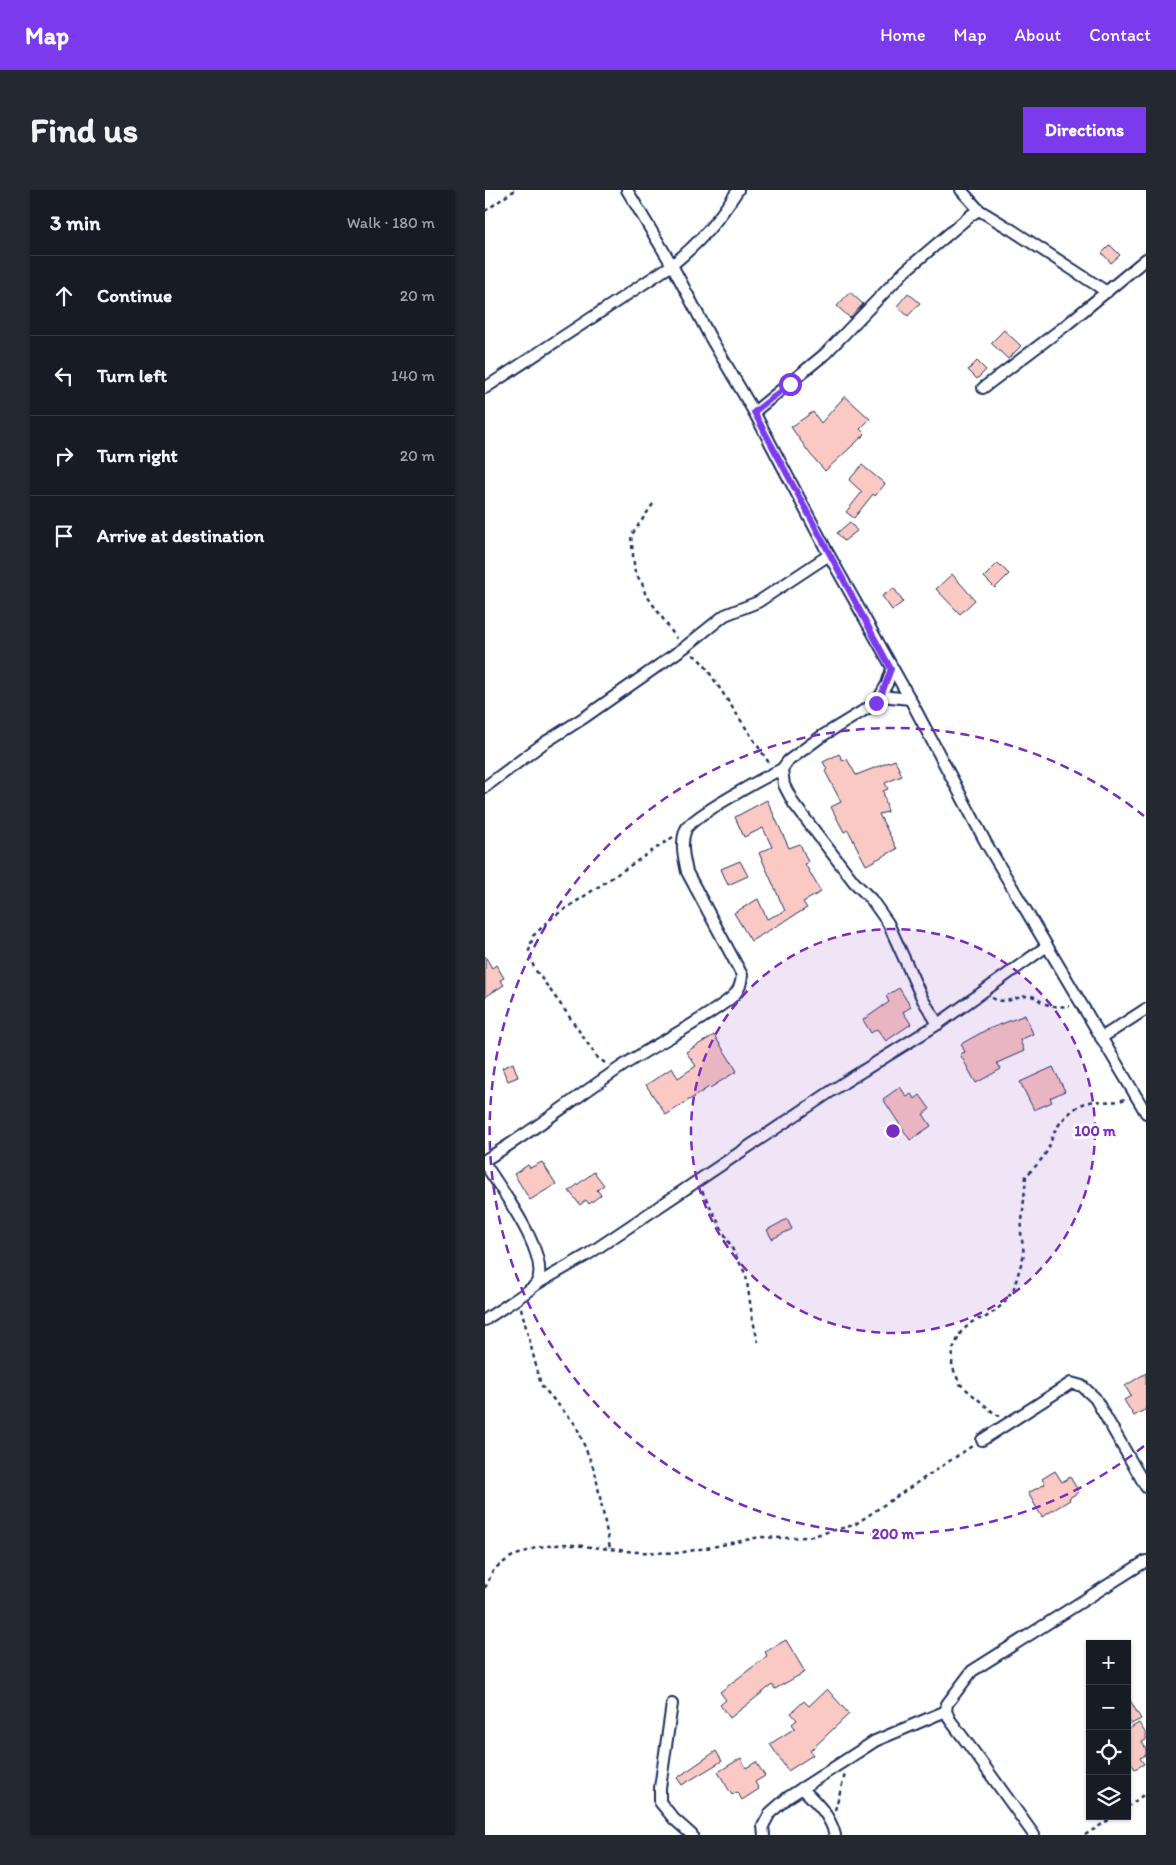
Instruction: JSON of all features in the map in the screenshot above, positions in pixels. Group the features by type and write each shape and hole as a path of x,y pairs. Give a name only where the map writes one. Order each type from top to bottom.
{"street":[{"path":"627,190 672,265 710,337 754,412 829,555 986,843 1146,1113"},
{"path":"485,388 672,265 696,245 718,220 739,190"},
{"path":"961,190 979,210 1107,292"},
{"path":"754,412 825,354 905,271 979,210"},
{"path":"983,388 1043,343 1146,259"},
{"path":"485,788 507,773 543,743 585,718 685,647 725,615 758,602 829,555"},
{"path":"485,1160 521,1138 621,1067 732,997 741,986 742,975 687,872 683,856 683,842 687,828 737,793 778,771 788,761 822,736 876,703 881,696 891,669"},
{"path":"881,696 909,699"},
{"path":"778,771 794,804 854,882 871,899 888,924 923,1000 937,1024"},
{"path":"485,1320 535,1285 587,1255 845,1082 937,1024 1047,946"},
{"path":"1101,1038 1146,1009"},
{"path":"485,1164 525,1228 537,1254 540,1271 535,1285"},
{"path":"982,1440 1071,1383 1082,1386 1095,1398 1146,1487"},
{"path":"1034,1835 949,1720 946,1711 947,1704 972,1670 1146,1561"},
{"path":"672,1704 660,1788 661,1802 674,1819 692,1835"},
{"path":"763,1835 763,1826 770,1813 801,1788 875,1741 946,1711"},
{"path":"801,1788 820,1806 832,1823 835,1835"}],"path":[{"path":"485,211 515,190"},
{"path":"653,504 631,536 635,572 650,600 674,635 685,647"},
{"path":"675,654 690,654 697,657 705,666 767,759 778,771"},
{"path":"621,1067 606,1064 597,1057 534,968 529,951 533,936 553,917 687,828"},
{"path":"982,991 995,1000 1006,1002 1029,995 1035,996 1043,1003 1056,1007 1081,1005"},
{"path":"1011,1420 995,1414 960,1384 953,1366 953,1349 961,1332 972,1322 983,1319 995,1311 1006,1301 1014,1288 1024,1254 1021,1233 1026,1176 1036,1167 1048,1150 1056,1129 1072,1111 1083,1104 1116,1102 1135,1095"},
{"path":"697,1181 746,1275 751,1316 758,1342"},
{"path":"519,1296 541,1385 576,1425 595,1472 610,1548"},
{"path":"485,1588 494,1569 511,1557 538,1547 565,1544 635,1552 678,1552 760,1537 808,1537 854,1525 982,1440"},
{"path":"832,1823 849,1757"},
{"path":"1131,1804 1146,1793"},
{"path":"1085,1835 1109,1820"}],"building":[{"path":"1110,245 1120,255 1111,263 1102,253"},
{"path":"850,292 863,304 850,318 837,306"},
{"path":"908,293 920,303 908,316 897,306"},
{"path":"1004,330 1021,346 1008,359 991,343"},
{"path":"977,361 986,370 977,379 968,370"},
{"path":"845,396 870,419 860,429 865,434 825,471 791,427 813,412 821,423"},
{"path":"862,465 885,484 875,496 873,494 854,518 846,512 862,492 849,480"},
{"path":"850,522 857,531 844,541 837,533"},
{"path":"998,563 1009,574 995,588 984,577"},
{"path":"952,574 975,600 960,614 936,589"},
{"path":"894,588 903,602 892,610 882,596"},
{"path":"839,754 843,761 847,759 856,775 895,760 902,776 885,783 888,789 883,791 888,812 879,814 897,849 866,865 848,830 844,832 831,807 841,802 825,771 827,769 823,762"},
{"path":"767,800 789,848 800,844 808,862 805,864 821,892 803,902 807,908 751,941 734,913 758,899 767,919 785,911 759,853 772,847 763,828 744,837 735,817"},
{"path":"740,861 748,876 728,885 721,869"},
{"path":"485,956 492,968 496,965 504,978 500,980 504,985 485,997"},
{"path":"899,988 911,1007 903,1012 911,1024 886,1041 877,1029 871,1033 863,1020 889,1002 886,996"},
{"path":"1025,1015 1033,1034 1020,1040 1024,1051 997,1063 1001,1069 976,1083 960,1054 965,1052 961,1044 986,1030"},
{"path":"714,1035 737,1071 666,1115 646,1085 672,1068 678,1078 696,1066 686,1052"},
{"path":"513,1063 518,1077 508,1081 502,1068"},
{"path":"1053,1067 1065,1091 1050,1098 1052,1102 1034,1110 1020,1082"},
{"path":"900,1087 907,1097 911,1094 915,1099 920,1095 930,1109 923,1114 931,1126 910,1140 883,1099"},
{"path":"542,1162 556,1184 530,1200 514,1174 528,1165 530,1168"},
{"path":"594,1172 604,1185 597,1190 601,1195 589,1204 586,1200 580,1205 569,1191"},
{"path":"787,1219 792,1229 772,1239 767,1230"},
{"path":"1146,1373 1146,1409 1134,1416 1124,1400 1131,1396 1125,1386"},
{"path":"1055,1471 1062,1482 1070,1477 1079,1492 1069,1498 1070,1500 1042,1517 1028,1493 1045,1484 1042,1479"},
{"path":"786,1640 805,1672 775,1689 772,1685 730,1718 720,1705 726,1700 720,1692 767,1656 765,1652"},
{"path":"827,1689 849,1714 810,1751 813,1755 788,1771 770,1744 795,1728 792,1724 797,1720 791,1713 804,1701 809,1706"},
{"path":"1131,1702 1141,1719 1131,1724"},
{"path":"1139,1723 1146,1734 1146,1740 1142,1742 1146,1749 1146,1755 1140,1758 1144,1764 1135,1769 1131,1763 1131,1728"},
{"path":"716,1751 722,1761 682,1785 677,1778"},
{"path":"741,1758 746,1768 756,1762 765,1776 755,1782 759,1789 742,1800 737,1792 732,1795 718,1772"}],"route":[{"path":"790,384 754,412 891,669 887,684 876,703"}]}
